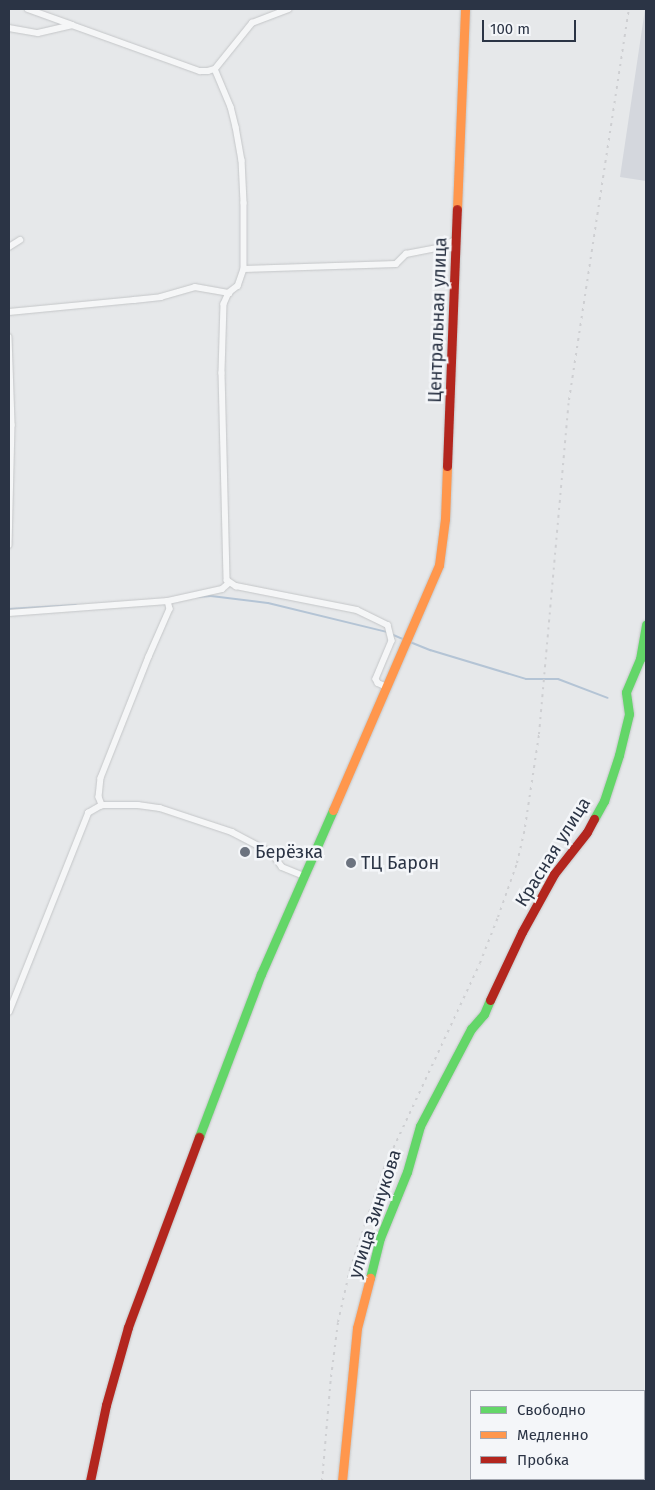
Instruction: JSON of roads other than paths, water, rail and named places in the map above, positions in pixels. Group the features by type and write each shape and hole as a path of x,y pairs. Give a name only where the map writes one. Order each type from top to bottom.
{"main road":[{"name":"Центральная улица","path":"90,1481 106,1405 128,1327 261,974 433,583 443,545 465,9"},
{"name":"Красная улица","path":"471,1029 484,1014 522,932 554,874 587,832 604,801 619,756 629,714 626,692 640,659 646,625"},
{"name":"улица Зинукова","path":"342,1481 357,1328 380,1238 407,1172 420,1126 471,1029"}],"street":[{"path":"28,9 200,71 215,69 252,23 288,9"},
{"path":"9,28 38,33 72,25"},
{"path":"215,69 232,108 242,160 244,268 238,286 230,293 224,304 224,363 222,373 225,566 229,583"},
{"path":"244,268 396,264 406,254 438,248 457,239"},
{"path":"9,247 20,240"},
{"path":"9,312 161,297 196,287 230,293"},
{"path":"9,337 12,426 9,545"},
{"path":"9,613 168,601 222,589 229,583"},
{"path":"229,583 357,610 388,625 392,641 376,679 378,683 387,687"},
{"path":"102,805 99,797 101,778 149,657 170,610 168,601"},
{"path":"9,1012 88,813 102,805 138,805 160,808 232,832 272,853 282,867 304,876"}],"waterway":[{"path":"196,597 211,596 268,603 387,632"},
{"path":"9,609 76,605"},
{"path":"391,634 405,640"},
{"path":"410,642 430,650 526,679 558,679 608,698"}],"railway":[{"path":"322,1481 338,1322 350,1269 384,1168 480,963 517,863 525,827 539,734 569,400 629,9"}],"place":[{"name":"Берёзка","path":"245,852"},
{"name":"ТЦ Барон","path":"351,863"}]}
